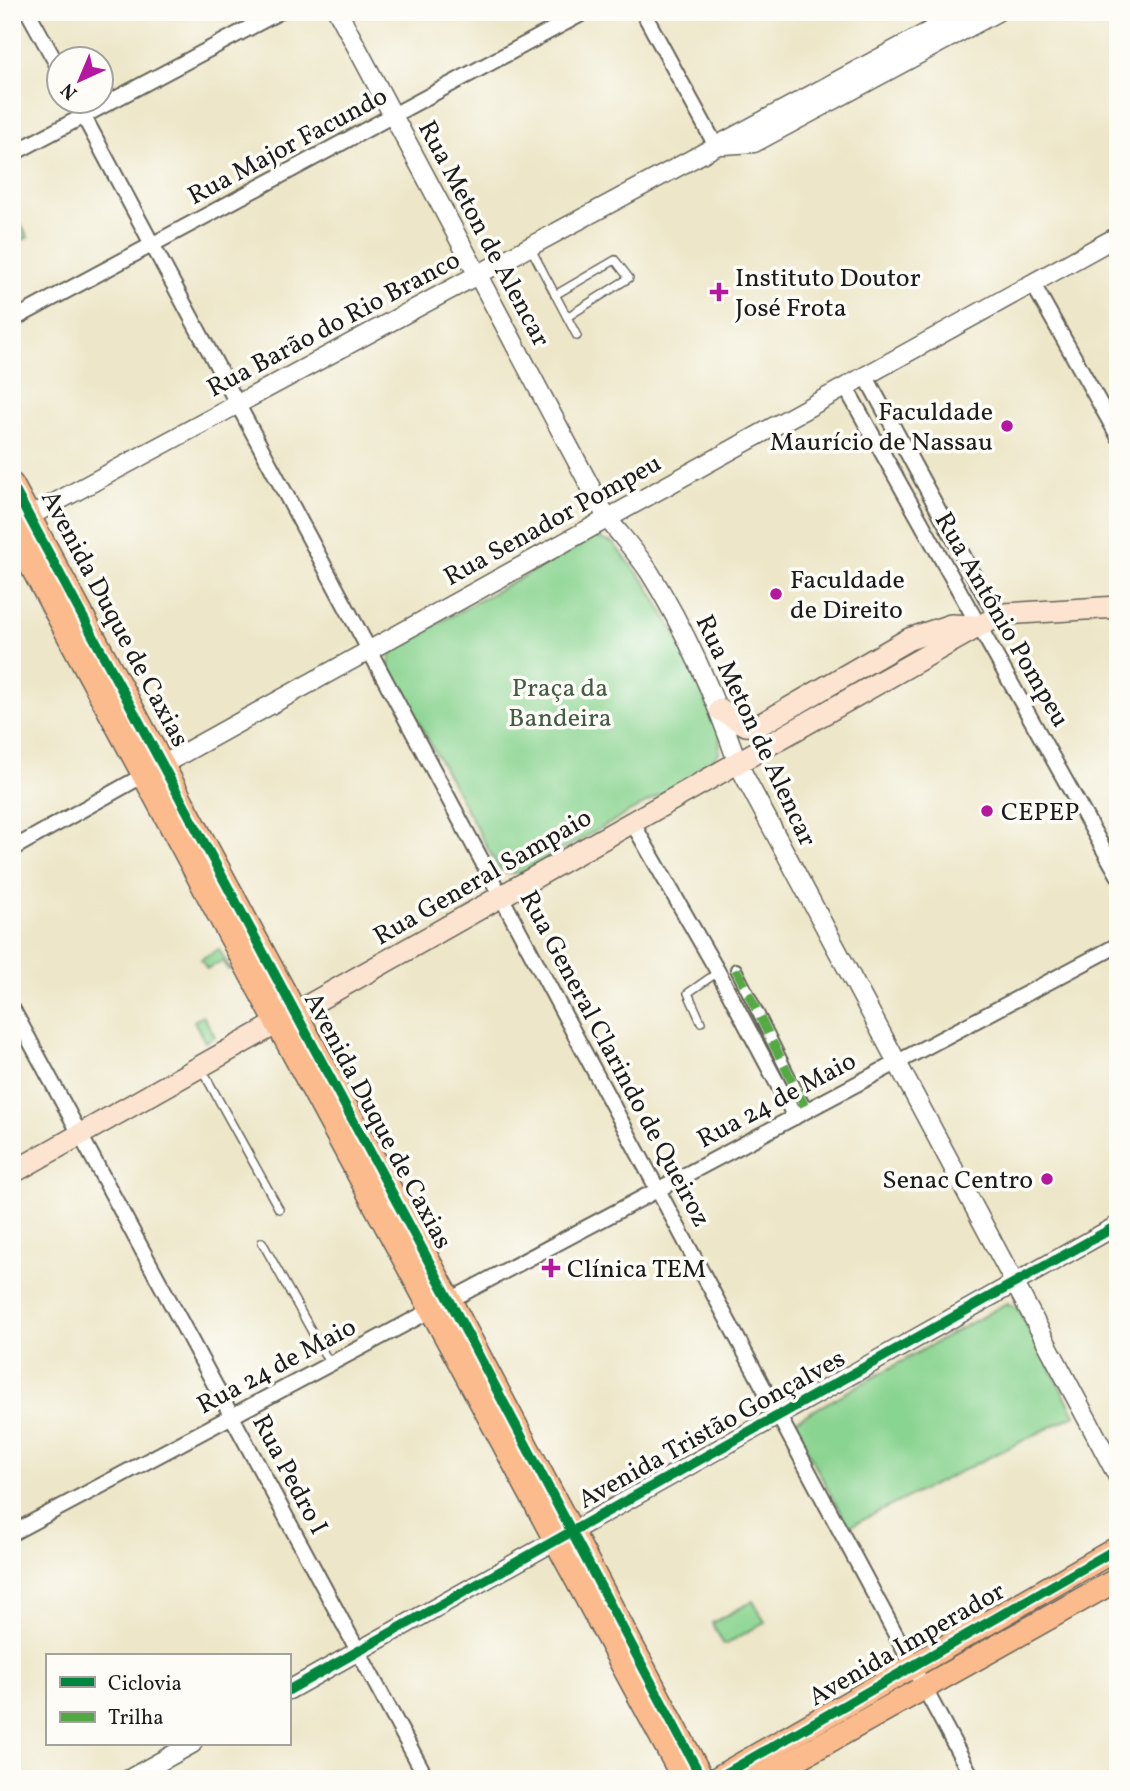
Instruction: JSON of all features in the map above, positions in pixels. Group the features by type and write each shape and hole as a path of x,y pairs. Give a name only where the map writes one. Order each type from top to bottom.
{"main road":[{"name":"Avenida Duque de Caxias","path":"12,485 18,524 564,1535 702,1779"},
{"path":"720,710 746,725 758,726 909,639 951,625 988,622 1004,614 1118,607"},
{"name":"Rua General Sampaio","path":"14,1168 80,1136 988,622"},
{"name":"Avenida Duque de Caxias","path":"564,1535 684,1779"},
{"name":"Avenida Imperador","path":"716,1779 1118,1548"},
{"name":"Avenida Imperador","path":"761,1779 1118,1579"}],"street":[{"path":"29,12 47,46"},
{"path":"12,154 279,12"},
{"name":"Rua Meton de Alencar","path":"338,12 607,518 649,571 695,655 720,710 738,764 1118,1477"},
{"name":"Rua Major Facundo","path":"12,320 585,12"},
{"path":"643,12 716,146"},
{"name":"Rua Barão do Rio Branco","path":"18,524 965,12"},
{"name":"Rua Barão do Rio Branco","path":"716,146 754,143 997,12"},
{"name":"Rua General Clarindo de Queiroz","path":"85,117 974,1779"},
{"name":"Rua Senador Pompeu","path":"12,849 1118,236"},
{"path":"1033,284 1118,436"},
{"name":"Rua Antônio Pompeu","path":"865,375 1118,875"},
{"name":"Rua Antônio Pompeu","path":"845,386 988,622"},
{"path":"632,822 801,1114"},
{"name":"Rua 24 de Maio","path":"12,1533 1118,944"},
{"path":"736,970 801,1114"},
{"name":"Rua Pedro I","path":"12,1008 428,1779"},
{"name":"Avenida Tristão Gonçalves","path":"290,1689 1118,1225"},
{"path":"129,1779 188,1746"}],"lane":[{"path":"530,247 577,336"},
{"path":"555,295 615,260 629,278 567,317"},
{"path":"701,1022 688,993 718,972"},
{"path":"201,1068 279,1209"},
{"path":"262,1242 330,1364"}],"green space":[{"path":"12,209 28,237 12,246"},
{"name":"Praça da Bandeira","path":"595,537 613,543 646,583 682,645 720,735 719,752 705,770 520,873 507,873 498,867 388,666 394,647"},
{"path":"219,949 230,970 223,961 207,969 201,959"},
{"path":"203,1016 215,1036 205,1042 194,1021"},
{"path":"1007,1303 1019,1309 1075,1415 848,1527 794,1425 795,1421"},
{"path":"753,1601 765,1622 724,1645 712,1623"}],"marked path":[{"path":"736,969 807,1111"}],"cycle path":[{"path":"12,485 450,1301 702,1779"},
{"path":"290,1689 1118,1225"},
{"path":"716,1779 1118,1548"}],"place":[{"name":"Instituto Doutor José Frota","path":"719,292"},
{"name":"Faculdade Maurício de Nassau","path":"1007,426"},
{"name":"Faculdade de Direito","path":"776,594"},
{"name":"CEPEP","path":"987,811"},
{"name":"Senac Centro","path":"1047,1179"},
{"name":"Clínica TEM","path":"551,1268"}]}
